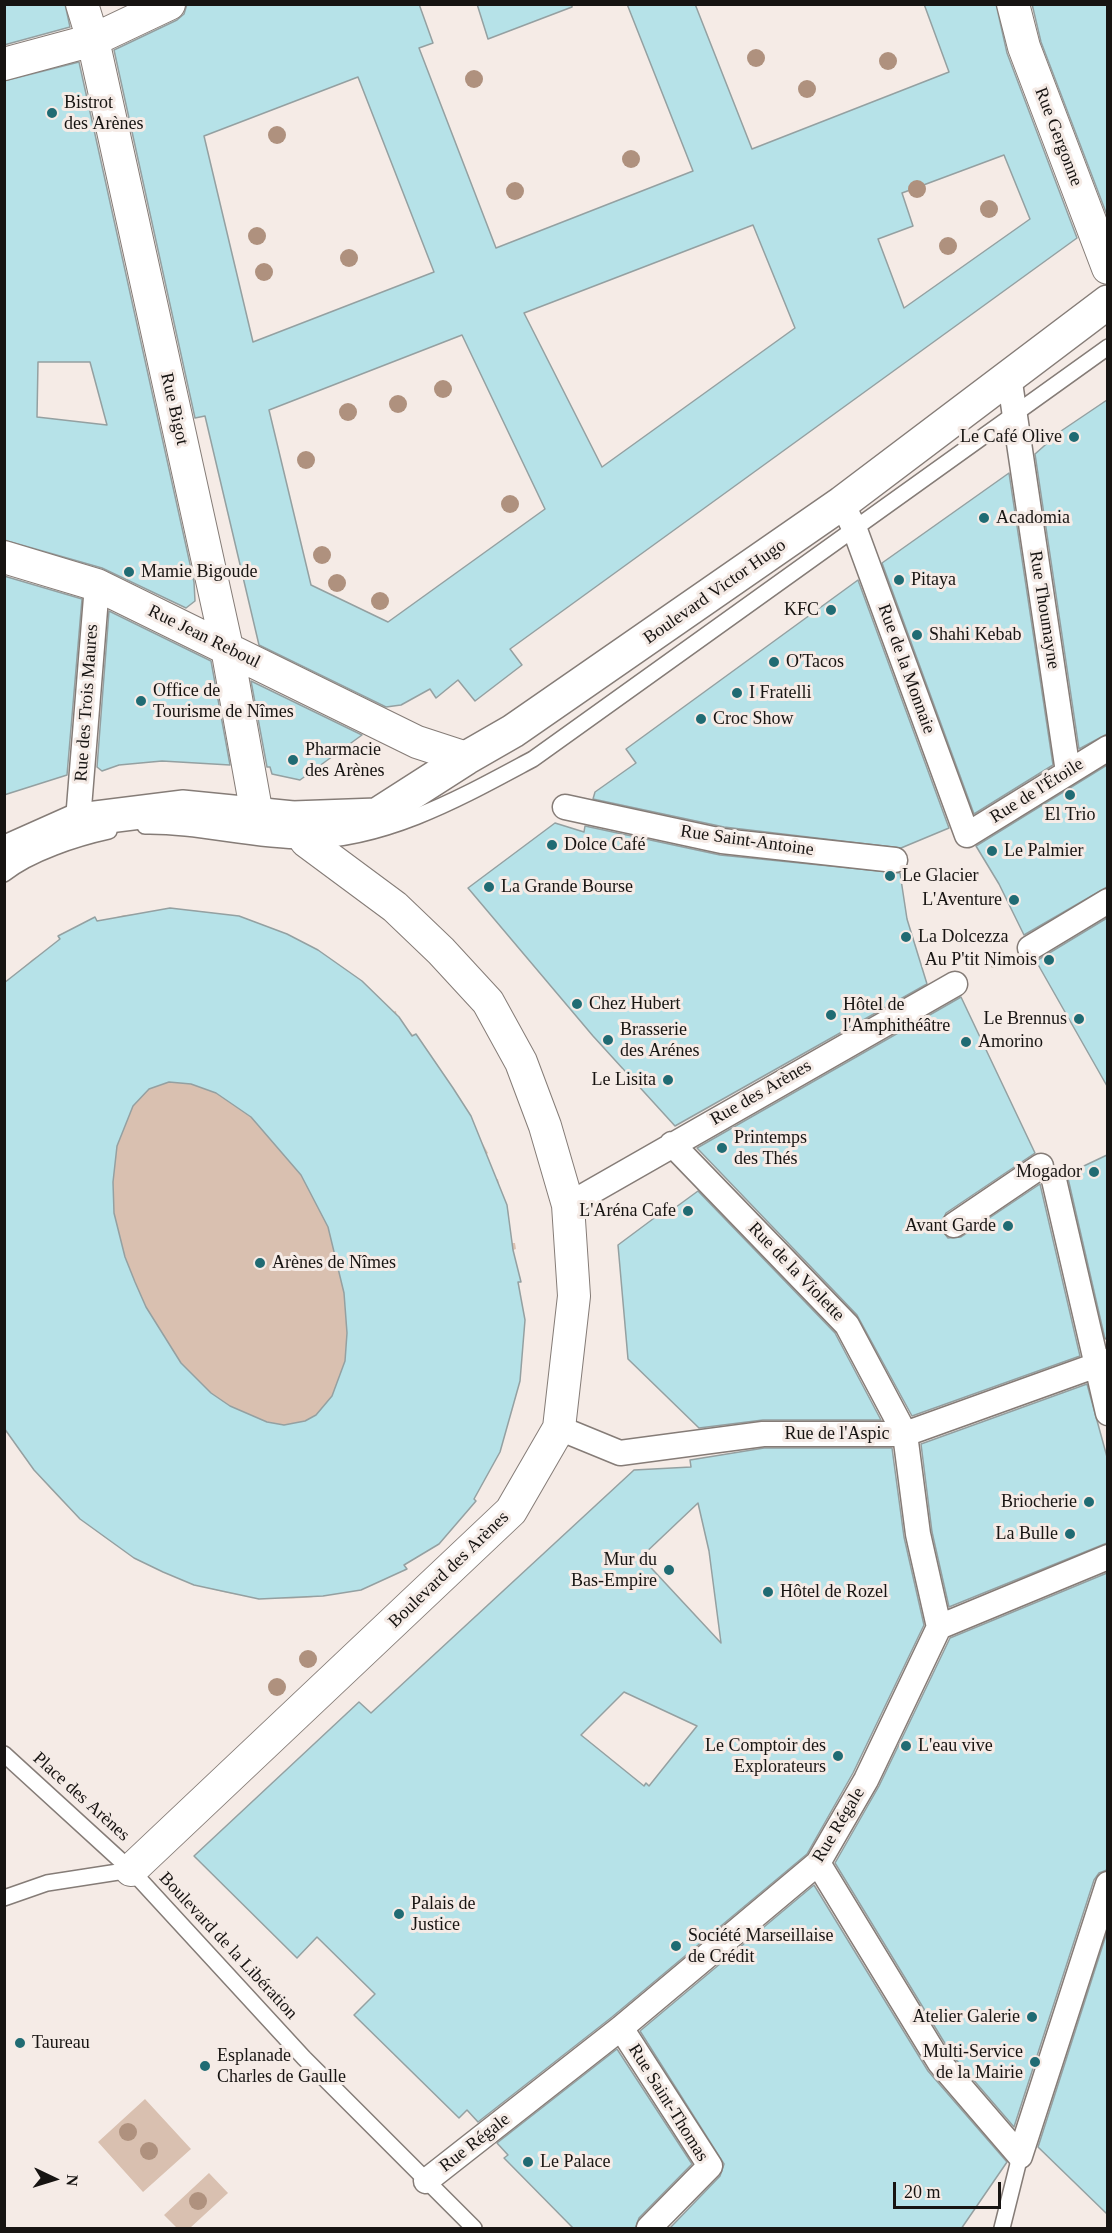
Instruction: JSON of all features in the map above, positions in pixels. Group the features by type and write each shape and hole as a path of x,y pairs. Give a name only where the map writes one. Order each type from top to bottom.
{"street":[{"name":"Rue Bigot","path":"82,4 93,40 227,648 257,815"},
{"path":"4,64 93,40 169,4"},
{"name":"Rue Gergonne","path":"1013,4 1024,47 1107,267"},
{"name":"Boulevard Victor Hugo","path":"299,829 377,815 849,517 1009,376 1107,302"},
{"name":"Rue Thoumayne","path":"1009,376 1068,772"},
{"name":"Rue de la Monnaie","path":"849,517 967,835"},
{"name":"Rue Jean Reboul","path":"4,557 96,585 417,742 466,758"},
{"name":"Rue des Trois Maures","path":"78,820 96,585"},
{"name":"Rue de l'Étoile","path":"967,835 1107,748"},
{"path":"4,853 78,820 182,807 257,815 299,829"},
{"name":"Rue Saint-Antoine","path":"565,807 722,841 895,860"},
{"name":"Boulevard des Arènes","path":"131,1869 511,1511 559,1428 574,1296 568,1204 545,1126 520,1062 488,1002 441,951 395,907 299,829"},
{"path":"1030,948 1107,900"},
{"name":"Rue des Arènes","path":"568,1204 955,984"},
{"name":"Rue de la Violette","path":"672,1144 847,1325 905,1434 918,1534 939,1627"},
{"path":"954,1225 1048,1173 1102,1364 1107,1413"},
{"name":"Rue de l'Aspic","path":"559,1428 620,1453 764,1434 905,1434 1102,1364"},
{"path":"939,1627 1107,1557"},
{"name":"Rue Régale","path":"426,2181 621,2028 818,1863 866,1780 939,1627"},
{"path":"818,1863 940,2063 1020,2156"},
{"path":"1020,2156 1107,1884"},
{"name":"Rue Saint-Thomas","path":"621,2028 710,2166 649,2229"}],"lane":[{"name":"Boulevard Victor Hugo","path":"4,874 15,866 83,837 126,826 172,826 267,839 299,829 369,833 450,804 533,759 670,662 849,517 1015,416 1107,347"},
{"name":"Place des Arènes","path":"4,1754 131,1869"},
{"path":"4,1898 47,1883 131,1869"},
{"name":"Boulevard de la Libération","path":"131,1869 304,2058 474,2229"},
{"path":"1002,2229 1020,2156"}],"shaded area":[{"name":"Arènes de Nîmes","path":"162,909 162,912 190,912 191,910 229,915 286,936 287,934 314,951 317,949 342,970 345,969 393,1012 396,1011 397,1018 413,1035 416,1034 417,1040 435,1061 468,1117 471,1115 470,1121 488,1153 485,1156 495,1180 498,1179 504,1211 508,1210 509,1216 506,1217 512,1243 515,1243 516,1249 513,1250 516,1276 520,1276 521,1282 518,1282 523,1344 512,1411 509,1410 404,1564 406,1569 371,1583 372,1585 367,1587 365,1583 321,1596 273,1598 226,1593 181,1579 139,1559 100,1533 64,1502 32,1467 5,1428 5,983 33,959 60,942 58,936 63,933 124,915 157,913"},
{"path":"145,2099 191,2149 143,2192 98,2142"},
{"path":"209,2173 228,2193 190,2228 177,2228 164,2215"}],"building":[{"path":"4,4 65,4 70,27 4,45"},
{"path":"187,4 419,4 433,43 419,48 496,248 693,171 627,4 695,4 752,149 949,72 924,4 996,4 1007,53 1077,238 510,649 522,665 475,701 458,680 436,698 430,689 401,705 386,707 259,645 205,416 195,418 114,50 177,20 184,14","holes":["358,77 434,272 253,342 204,136","1004,155 1030,219 904,308 878,239 913,226 902,193","753,225 795,328 602,467 524,313","462,335 545,509 388,622 311,585 269,410"]},
{"path":"477,4 572,4 572,7 488,39"},
{"path":"1032,4 1107,4 1107,215 1041,42"},
{"path":"79,62 194,582 195,601 186,608 102,568 4,540 4,81","holes":["38,362 90,362 107,425 37,417"]},
{"path":"1107,400 1107,734 1079,749 1035,454 1061,431"},
{"path":"1009,473 1053,765 974,814 882,563"},
{"path":"4,576 82,599 67,775 4,795"},
{"path":"858,580 949,828 901,848 724,827 593,799 595,792 636,763 626,749"},
{"name":"Office de Tourisme de Nîmes","path":"109,611 211,661 230,765 162,761 119,765 102,771 97,767"},
{"path":"251,681 362,735 300,780 272,774 270,767 267,767"},
{"path":"1107,765 1107,887 1024,935 999,884 976,846"},
{"path":"555,823 584,832 585,826 720,855 900,873 907,919 927,984 675,1126 593,1036 468,888"},
{"name":"Arènes de Nîmes","path":"170,908 239,916 287,934 318,950 362,981 399,1017 412,1036 416,1034 471,1116 507,1205 513,1250 521,1282 518,1282 525,1320 520,1381 500,1452 474,1499 476,1501 439,1544 404,1565 407,1569 361,1590 323,1596 259,1599 194,1585 163,1572 134,1558 80,1519 34,1470 4,1428 4,983 60,939 58,936 95,917 97,921","holes":["169,1082 191,1084 216,1093 251,1117 301,1175 328,1227 344,1293 347,1333 345,1361 332,1396 316,1415 305,1421 284,1425 267,1422 230,1406 211,1393 181,1363 146,1307 125,1257 114,1213 113,1182 117,1146 133,1106 149,1089"]},
{"path":"1107,918 1107,1086 1036,961"},
{"path":"961,997 1035,1153 946,1213 940,1227 948,1238 961,1237 1040,1184 1080,1356 912,1416 857,1315 697,1148"},
{"path":"1107,1155 1107,1338 1105,1339 1067,1174"},
{"path":"698,1191 835,1333 881,1420 763,1420 699,1428 628,1359 618,1245 669,1207 672,1210"},
{"path":"1087,1384 1107,1457 1107,1543 949,1607 932,1532 921,1444"},
{"path":"764,1448 892,1448 904,1537 924,1625 853,1773 807,1854 612,2017 478,2122 467,2110 459,2118 354,2015 375,1994 317,1937 297,1958 194,1856 359,1702 371,1713 634,1470 691,1467 690,1460","holes":["698,1503 709,1551 721,1643 641,1557","624,1692 697,1726 649,1786 646,1783 644,1786 581,1735"]},
{"path":"1107,1573 1107,1870 1099,1873 1094,1880 1014,2127 952,2055 835,1863 879,1786 950,1638"},
{"path":"814,1885 928,2071 1007,2162 961,2229 669,2229 720,2176 724,2164 640,2031"},
{"path":"1107,1932 1107,2214 1038,2147"},
{"path":"617,2049 692,2164 639,2218 635,2229 574,2229 504,2158 508,2155 497,2143"}],"place":[{"name":"Bistrot des Arènes","path":"52,113"},
{"name":"Le Café Olive","path":"1074,437"},
{"name":"Acadomia","path":"984,518"},
{"name":"Mamie Bigoude","path":"129,572"},
{"name":"Pitaya","path":"899,580"},
{"name":"KFC","path":"831,610"},
{"name":"Shahi Kebab","path":"917,635"},
{"name":"O'Tacos","path":"774,662"},
{"name":"I Fratelli","path":"737,693"},
{"name":"Office de Tourisme de Nîmes","path":"141,701"},
{"name":"Croc Show","path":"701,719"},
{"name":"Pharmacie des Arènes","path":"293,760"},
{"name":"El Trio","path":"1070,795"},
{"name":"Dolce Café","path":"552,845"},
{"name":"Le Palmier","path":"992,851"},
{"name":"Le Glacier","path":"890,876"},
{"name":"La Grande Bourse","path":"489,887"},
{"name":"L'Aventure","path":"1014,900"},
{"name":"La Dolcezza","path":"906,937"},
{"name":"Au P'tit Nimois","path":"1049,960"},
{"name":"Chez Hubert","path":"577,1004"},
{"name":"Hôtel de l'Amphithéâtre","path":"831,1015"},
{"name":"Le Brennus","path":"1079,1019"},
{"name":"Brasserie des Arénes","path":"608,1040"},
{"name":"Amorino","path":"966,1042"},
{"name":"Le Lisita","path":"668,1080"},
{"name":"Printemps des Thés","path":"722,1148"},
{"name":"Mogador","path":"1094,1172"},
{"name":"L'Aréna Cafe","path":"688,1211"},
{"name":"Avant Garde","path":"1008,1226"},
{"name":"Arènes de Nîmes","path":"260,1263"},
{"name":"Briocherie","path":"1089,1502"},
{"name":"La Bulle","path":"1070,1534"},
{"name":"Mur du Bas-Empire","path":"669,1570"},
{"name":"Hôtel de Rozel","path":"768,1592"},
{"name":"L'eau vive","path":"906,1746"},
{"name":"Le Comptoir des Explorateurs","path":"838,1756"},
{"name":"Palais de Justice","path":"399,1914"},
{"name":"Société Marseillaise de Crédit","path":"676,1946"},
{"name":"Atelier Galerie","path":"1032,2017"},
{"name":"Taureau","path":"20,2043"},
{"name":"Multi-Service de la Mairie","path":"1035,2062"},
{"name":"Esplanade Charles de Gaulle","path":"205,2066"},
{"name":"Le Palace","path":"528,2162"}]}
